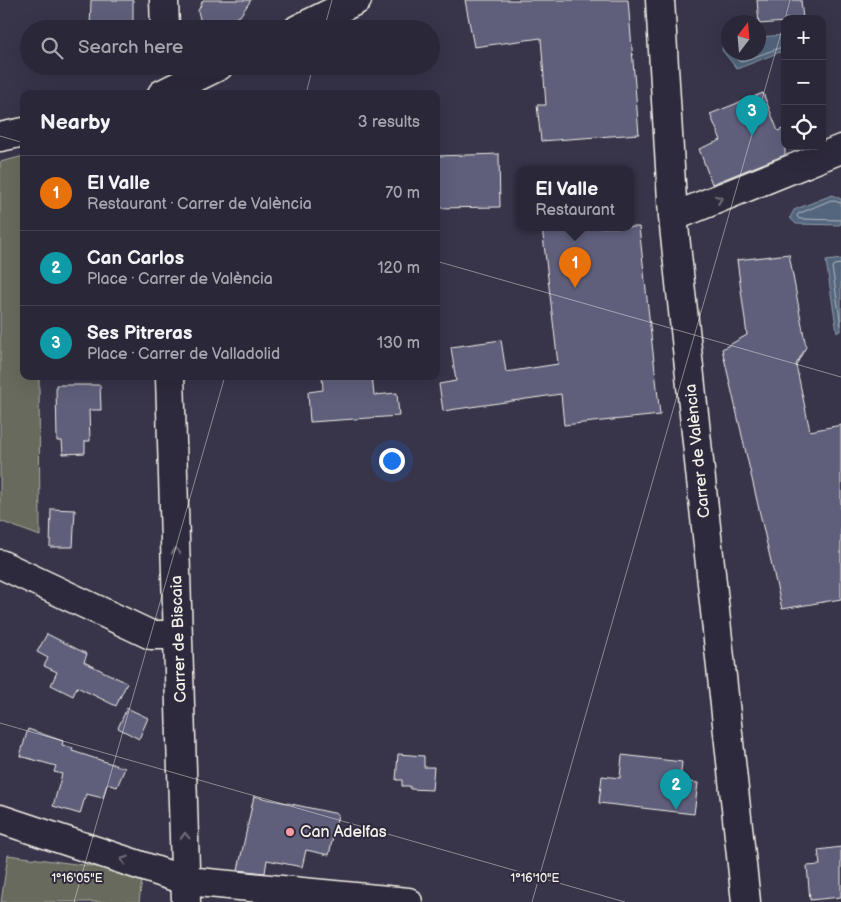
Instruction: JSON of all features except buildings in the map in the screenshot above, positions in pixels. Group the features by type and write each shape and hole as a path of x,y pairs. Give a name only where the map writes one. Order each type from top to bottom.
{"street":[{"path":"164,0 165,20"},
{"path":"316,20 357,0"},
{"name":"Carrer de València","path":"660,0 674,217 746,902"},
{"path":"163,90 165,75"},
{"path":"170,90 201,75"},
{"path":"0,137 20,133"},
{"path":"674,217 841,149"},
{"name":"Carrer de Biscaia","path":"170,380 186,891"},
{"path":"0,564 152,635 178,635"},
{"path":"0,819 186,891 408,902"}],"green space":[{"path":"20,157 20,380 39,380 40,536 0,521 0,162"},
{"path":"8,855 143,873 139,902 1,902"}],"water":[{"path":"781,35 781,52 766,58 766,36"},
{"path":"730,60 760,60 737,69"},
{"path":"832,195 841,199 841,224 796,224 790,218 794,210"},
{"path":"841,259 841,331 837,332 826,261"}],"place":[{"name":"Ses Pitreras","path":"752,136"},
{"name":"El Valle","path":"575,288"},
{"name":"Can Carlos","path":"676,810"},
{"name":"Can Adelfas","path":"290,832"}]}
